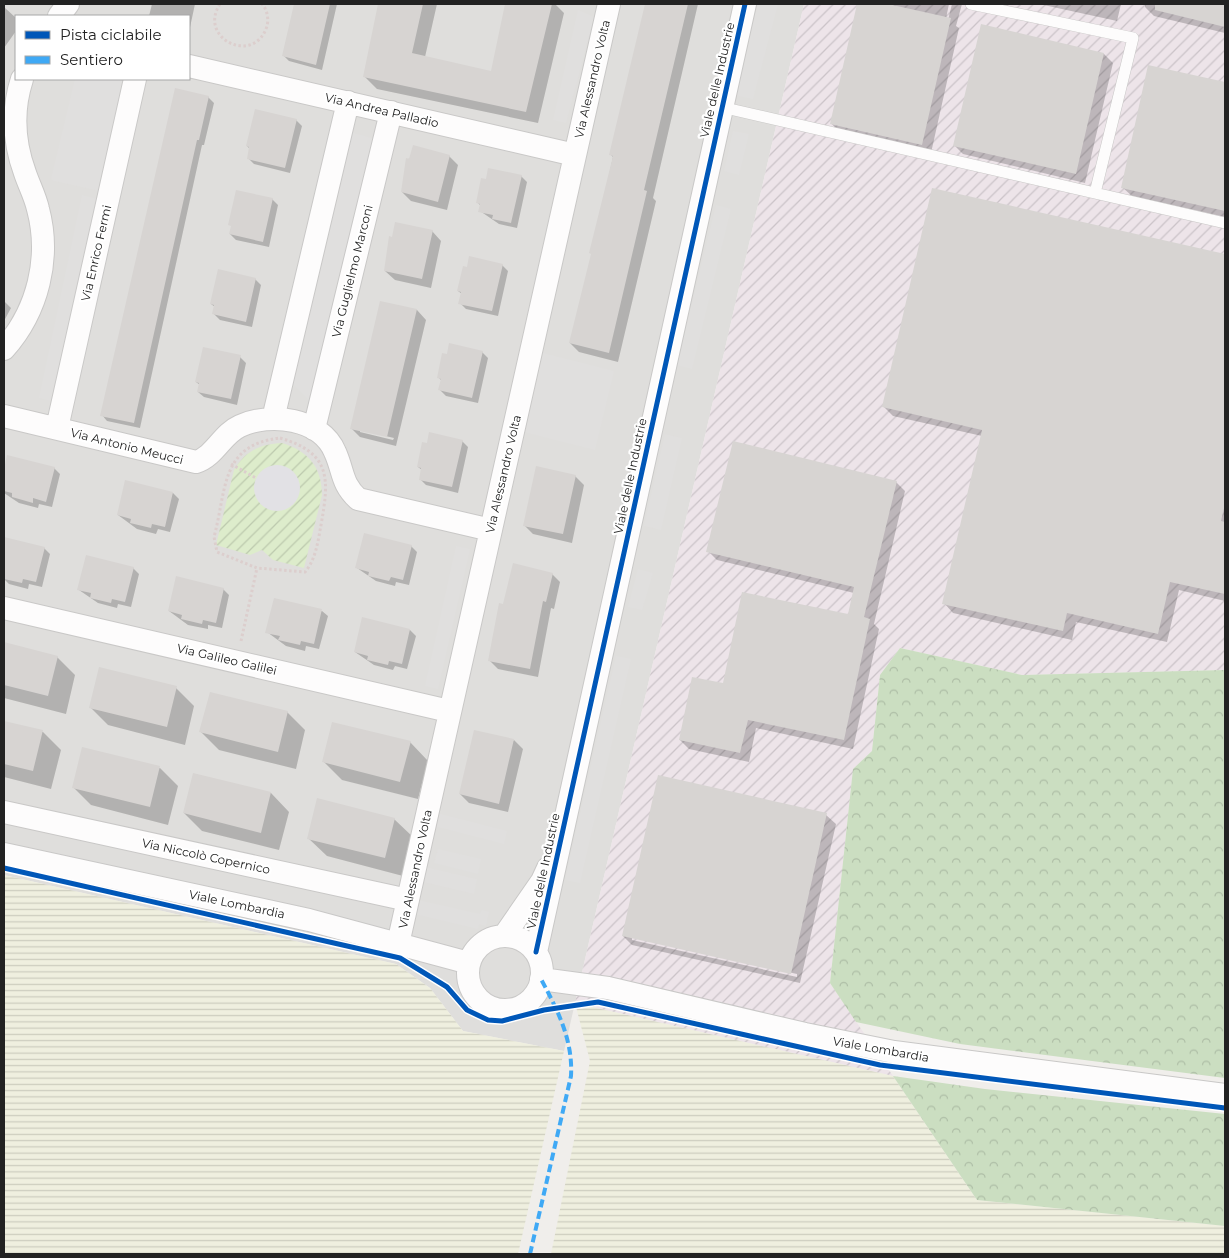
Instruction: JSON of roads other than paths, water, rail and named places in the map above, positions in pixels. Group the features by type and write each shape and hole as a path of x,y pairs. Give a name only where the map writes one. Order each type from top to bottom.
{"street":[{"name":"Via Alessandro Volta","path":"398,944 609,4"},
{"name":"Viale delle Industrie","path":"536,952 745,4"},
{"name":"Via Andrea Palladio","path":"190,66 575,154"},
{"path":"4,86 15,77"},
{"path":"4,349 18,331 30,308 38,284 42,259 41,221 17,148 15,126 16,103 22,80"},
{"name":"Via Enrico Fermi","path":"57,428 135,80"},
{"path":"273,419 348,102"},
{"name":"Via Guglielmo Marconi","path":"314,429 391,112"},
{"path":"4,144 22,162"},
{"name":"Via Antonio Meucci","path":"4,416 196,462 206,459 237,427 251,421 289,420 314,429 335,450 345,484 358,499 491,530"},
{"name":"Via Galileo Galilei","path":"4,608 449,711"},
{"name":"Via Niccolò Copernico","path":"4,812 408,900"},
{"name":"Viale delle Industrie","path":"504,936 542,881 560,840"},
{"name":"Viale Lombardia","path":"4,854 309,920 469,963"},
{"path":"504,936 516,938 527,943 536,952 542,970 541,979 538,990 530,1000 520,1007 509,1010 497,1009 486,1005 476,997 469,981 469,963 482,944 493,938 504,936"},
{"name":"Viale Lombardia","path":"541,979 608,988 822,1038 894,1052 1225,1095"}],"lane":[{"path":"971,4 1133,38 1095,193"},
{"name":"Viale delle Industrie","path":"721,107 1225,223"}]}
